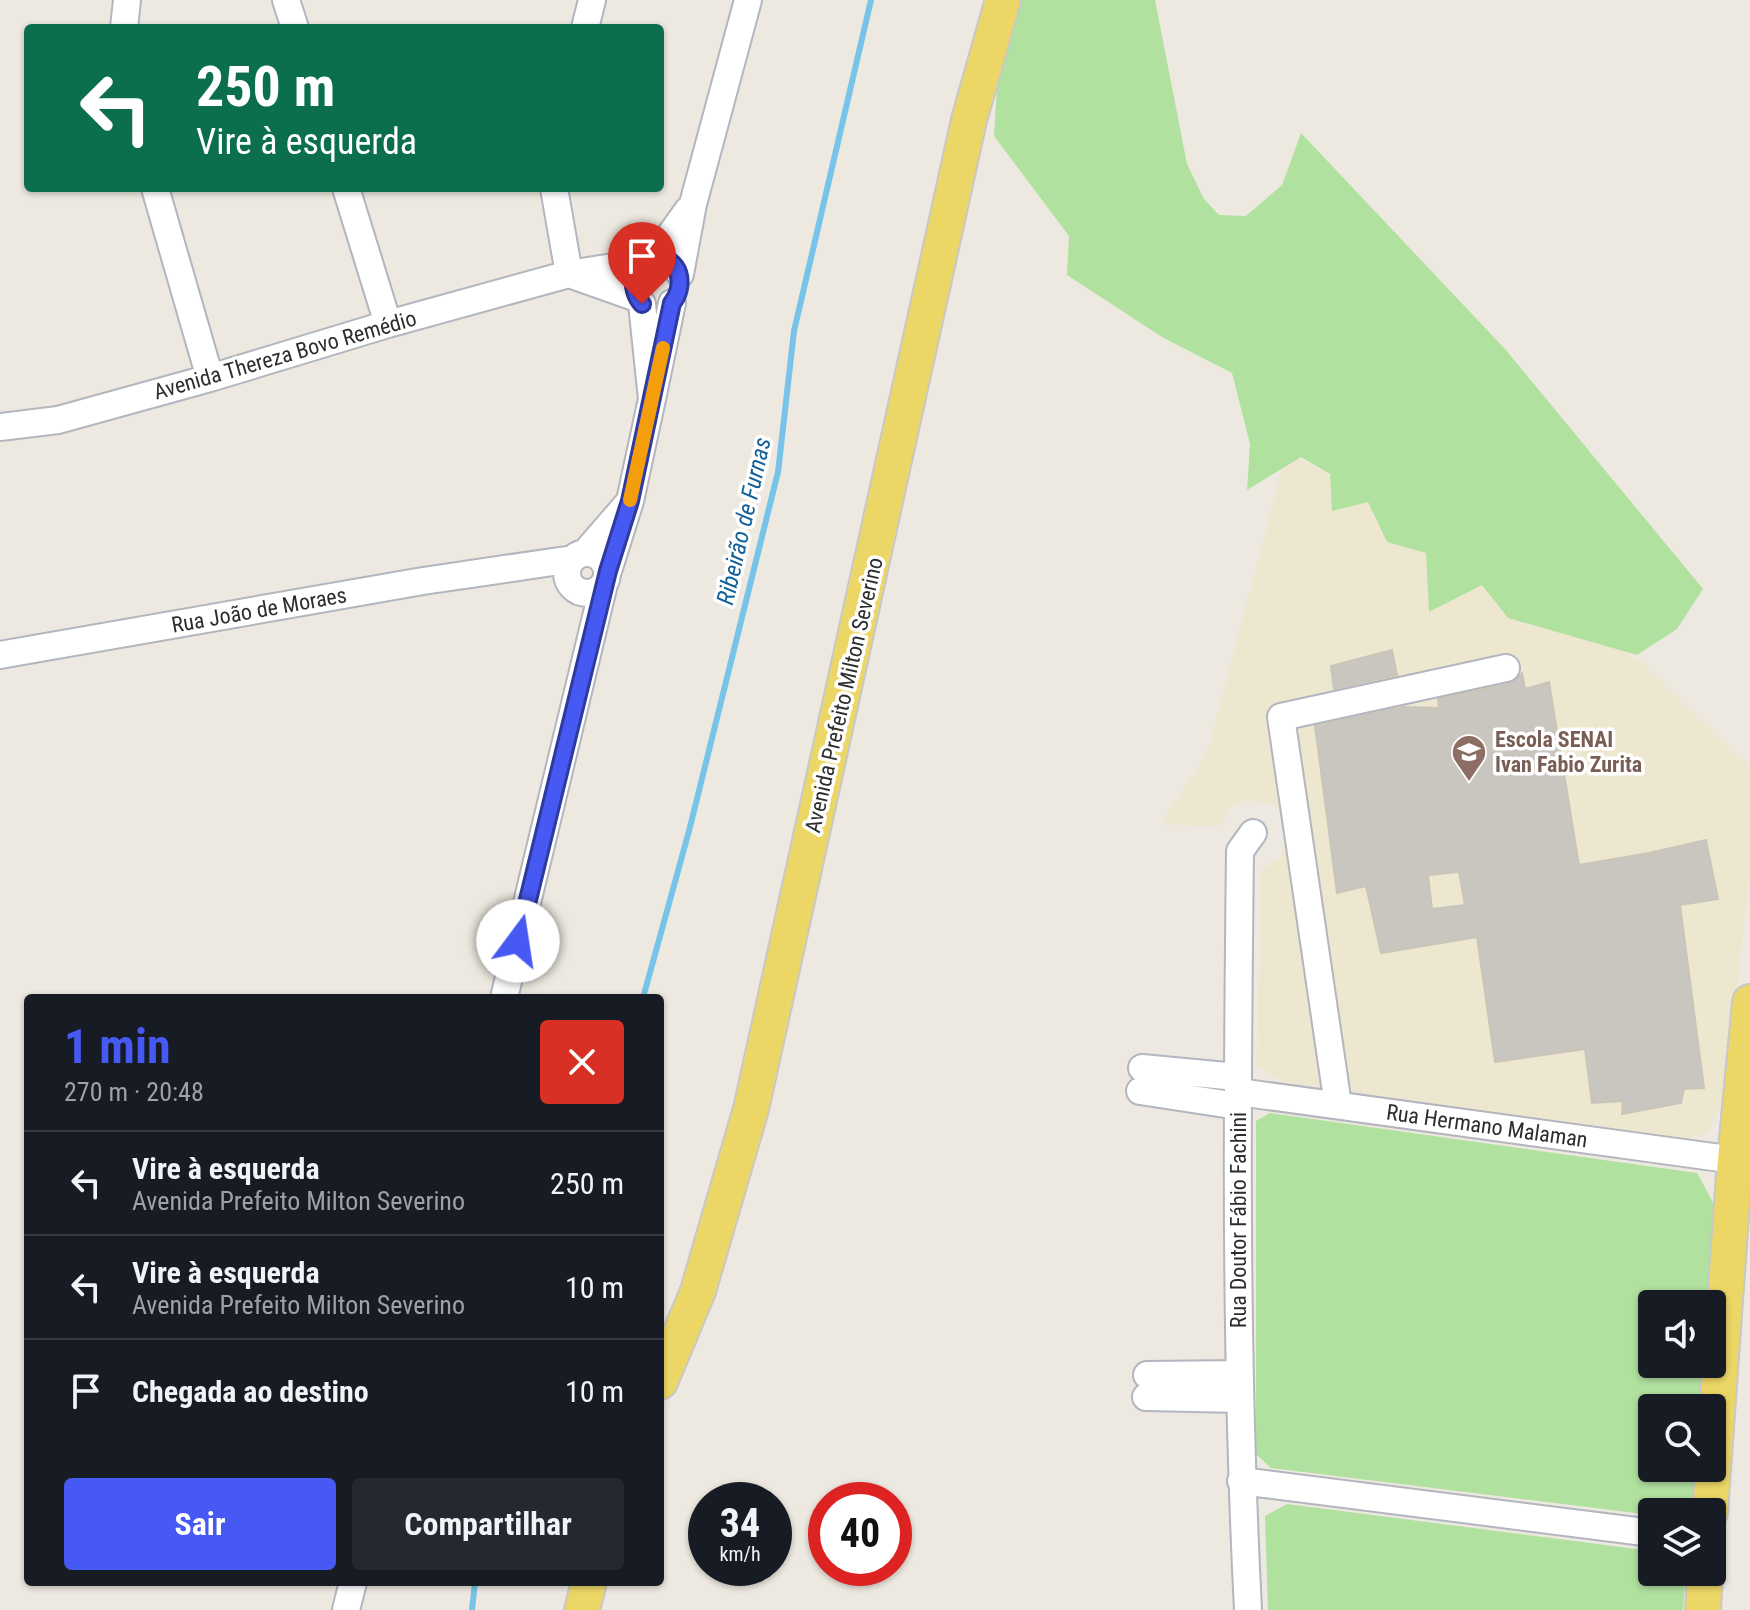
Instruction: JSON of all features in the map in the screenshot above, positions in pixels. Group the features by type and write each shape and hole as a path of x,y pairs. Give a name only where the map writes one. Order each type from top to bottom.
{"main road":[{"name":"Avenida Prefeito Milton Severino","path":"664,1372 698,1291 751,1109 969,120 1003,0"},
{"path":"1711,1498 1735,1160 1750,1002"},
{"path":"582,1610 588,1586"},
{"path":"1703,1610 1704,1586"}],"street":[{"path":"124,24 127,0"},
{"path":"286,0 294,24"},
{"path":"586,24 592,0"},
{"path":"505,994 606,578 630,501 672,303 681,290 680,274 693,204 748,0"},
{"path":"156,192 210,378"},
{"path":"347,192 388,324"},
{"path":"555,192 569,274 657,309 672,303"},
{"path":"652,399 639,301 632,286 634,274 649,261 693,204"},
{"path":"649,261 669,262 680,274"},
{"name":"Avenida Thereza Bovo Remédio","path":"0,427 58,420 569,274 649,261"},
{"path":"588,655 576,571 630,501"},
{"path":"597,555 606,565 606,578 600,589 587,594 576,571 597,555"},
{"name":"Rua João de Moraes","path":"0,655 518,567 576,571"},
{"path":"1338,1105 1281,717 1506,668"},
{"name":"Rua Doutor Fábio Fachini","path":"1248,1610 1241,1481 1238,1092 1240,851 1253,833"},
{"name":"Rua Hermano Malaman","path":"1141,1080 1735,1160"},
{"path":"1146,1386 1240,1387"},
{"path":"1241,1481 1638,1531"},
{"path":"346,1610 352,1586"}],"shaded area":[{"name":"Escola SENAI Ivan Fabio Zurita","path":"1287,450 1641,662 1750,768 1750,871 1725,1095 1708,1133 1682,1141 1283,1082 1257,1066 1260,872 1281,856 1288,828 1277,806 1247,799 1228,810 1220,827 1160,824 1207,754"}],"green space":[{"path":"1022,0 1155,0 1187,164 1204,199 1219,215 1246,216 1282,185 1301,133 1505,349 1703,589 1677,629 1637,655 1508,618 1482,585 1429,612 1426,553 1387,542 1368,502 1332,511 1330,474 1301,457 1247,490 1250,444 1232,373 1162,337 1067,275 1069,236 994,136 999,53"},
{"path":"1270,1113 1697,1173 1714,1204 1708,1290 1638,1290 1638,1378 1702,1378 1700,1394 1638,1394 1638,1482 1694,1482 1693,1498 1638,1498 1638,1513 1271,1468 1256,1454 1256,1121"},
{"path":"1287,1504 1638,1549 1638,1586 1685,1586 1683,1610 1268,1610 1265,1516"}],"building":[{"path":"1392,650 1397,675 1334,689 1331,666"},
{"path":"1522,673 1525,689 1549,682 1579,865 1706,840 1718,899 1680,905 1704,1088 1684,1089 1681,1103 1622,1114 1623,1101 1592,1103 1585,1049 1495,1062 1477,937 1381,953 1366,886 1337,893 1315,726 1402,707 1439,708 1438,699 1509,684","holes":["1459,872 1465,905 1432,909 1428,875"]}],"waterway":[{"name":"Ribeirão de Furnas","path":"644,994 689,831 778,472 794,331 871,0"},
{"name":"Ribeirão de Furnas","path":"472,1610 475,1586"}],"slow traffic":[{"path":"630,500 663,348"}],"place":[{"name":"Escola SENAI Ivan Fabio Zurita","path":"1469,783"}],"route":[{"path":"518,941 604,584 630,501 672,303 681,290 680,274 669,262 653,259 645,262 634,274 633,290 642,304"}]}
